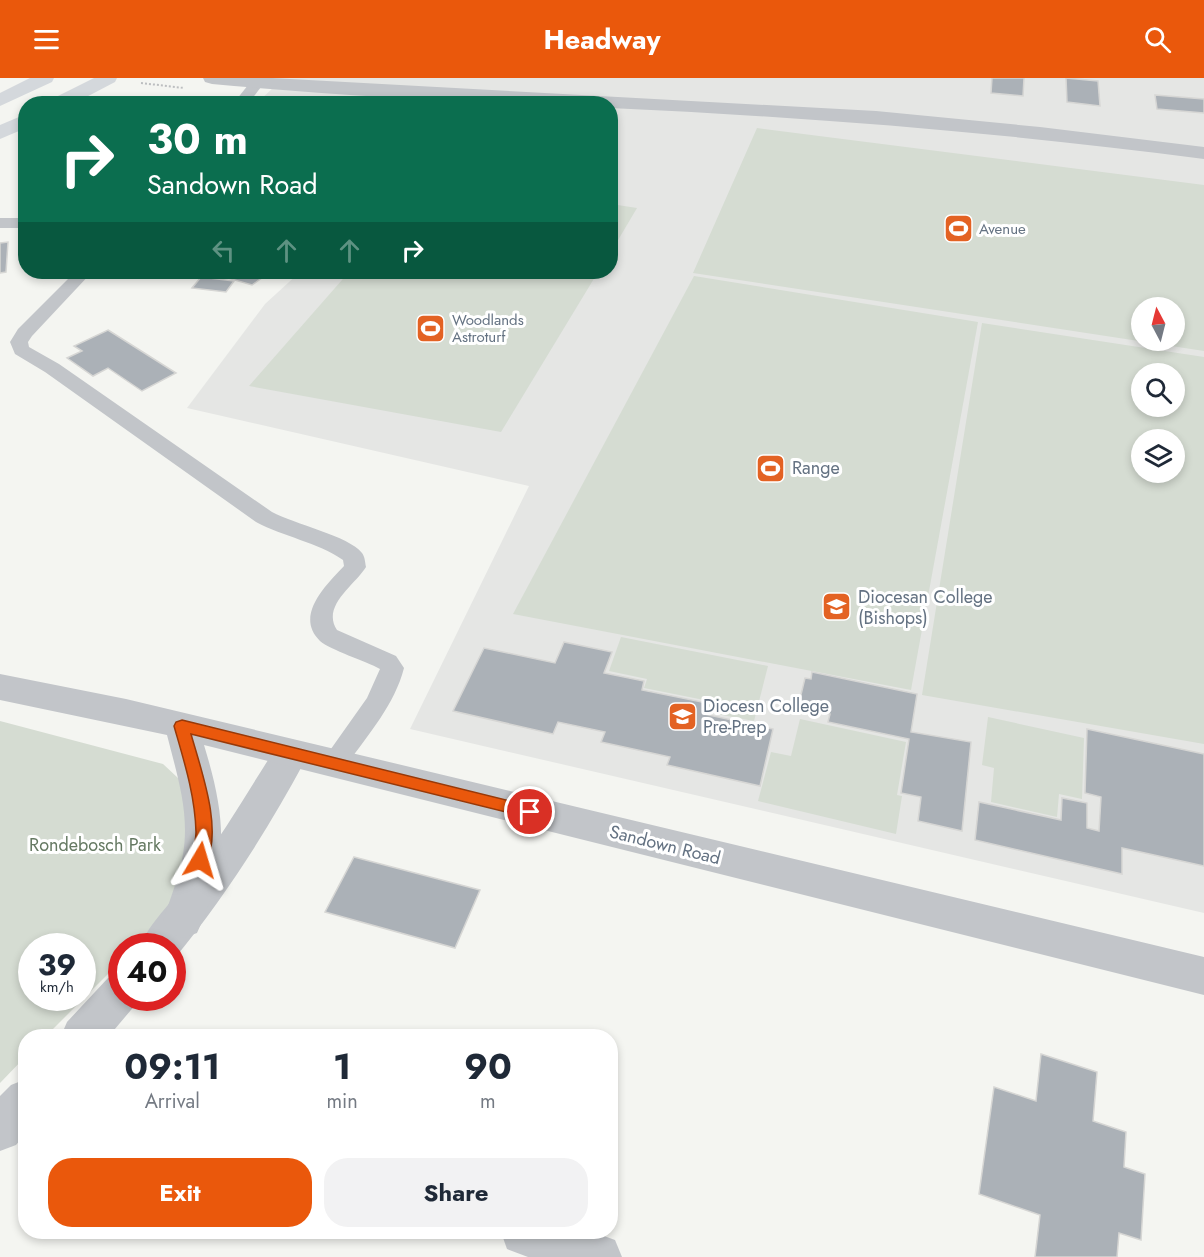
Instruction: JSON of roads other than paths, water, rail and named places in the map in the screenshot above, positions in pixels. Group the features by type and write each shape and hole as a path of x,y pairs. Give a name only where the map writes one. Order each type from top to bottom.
{"main road":[{"path":"0,100 45,78"},
{"path":"73,96 108,78"},
{"path":"0,133 18,124"}],"street":[{"path":"212,78 256,83 469,96"},
{"path":"618,104 848,115 1102,139 1204,153"},
{"name":"Sandown Road","path":"0,668 126,712"},
{"name":"Sandown Road","path":"0,687 126,712 1204,976"},
{"path":"172,933 200,860 204,829 199,788 182,726"},
{"path":"173,933 234,847 291,753"},
{"path":"88,1029 108,1007"},
{"path":"0,1129 18,1110"},
{"path":"545,1239 598,1257"}],"lane":[{"path":"246,96 256,83"},
{"path":"0,223 18,223"},
{"path":"77,279 24,333 20,342 21,350 52,368 264,517 281,526 338,546 353,557 355,567 322,607 320,620 329,636 388,662 392,668 390,677 375,703 334,763"}],"place":[{"name":"Avenue","path":"958,229"},
{"name":"Woodlands Astroturf","path":"431,329"},
{"name":"Range","path":"771,468"},
{"name":"Diocesan College (Bishops)","path":"837,607"},
{"name":"Diocesn College Pre-Prep","path":"682,716"}],"park label":[{"name":"Rondebosch Park","path":"95,845"}]}
